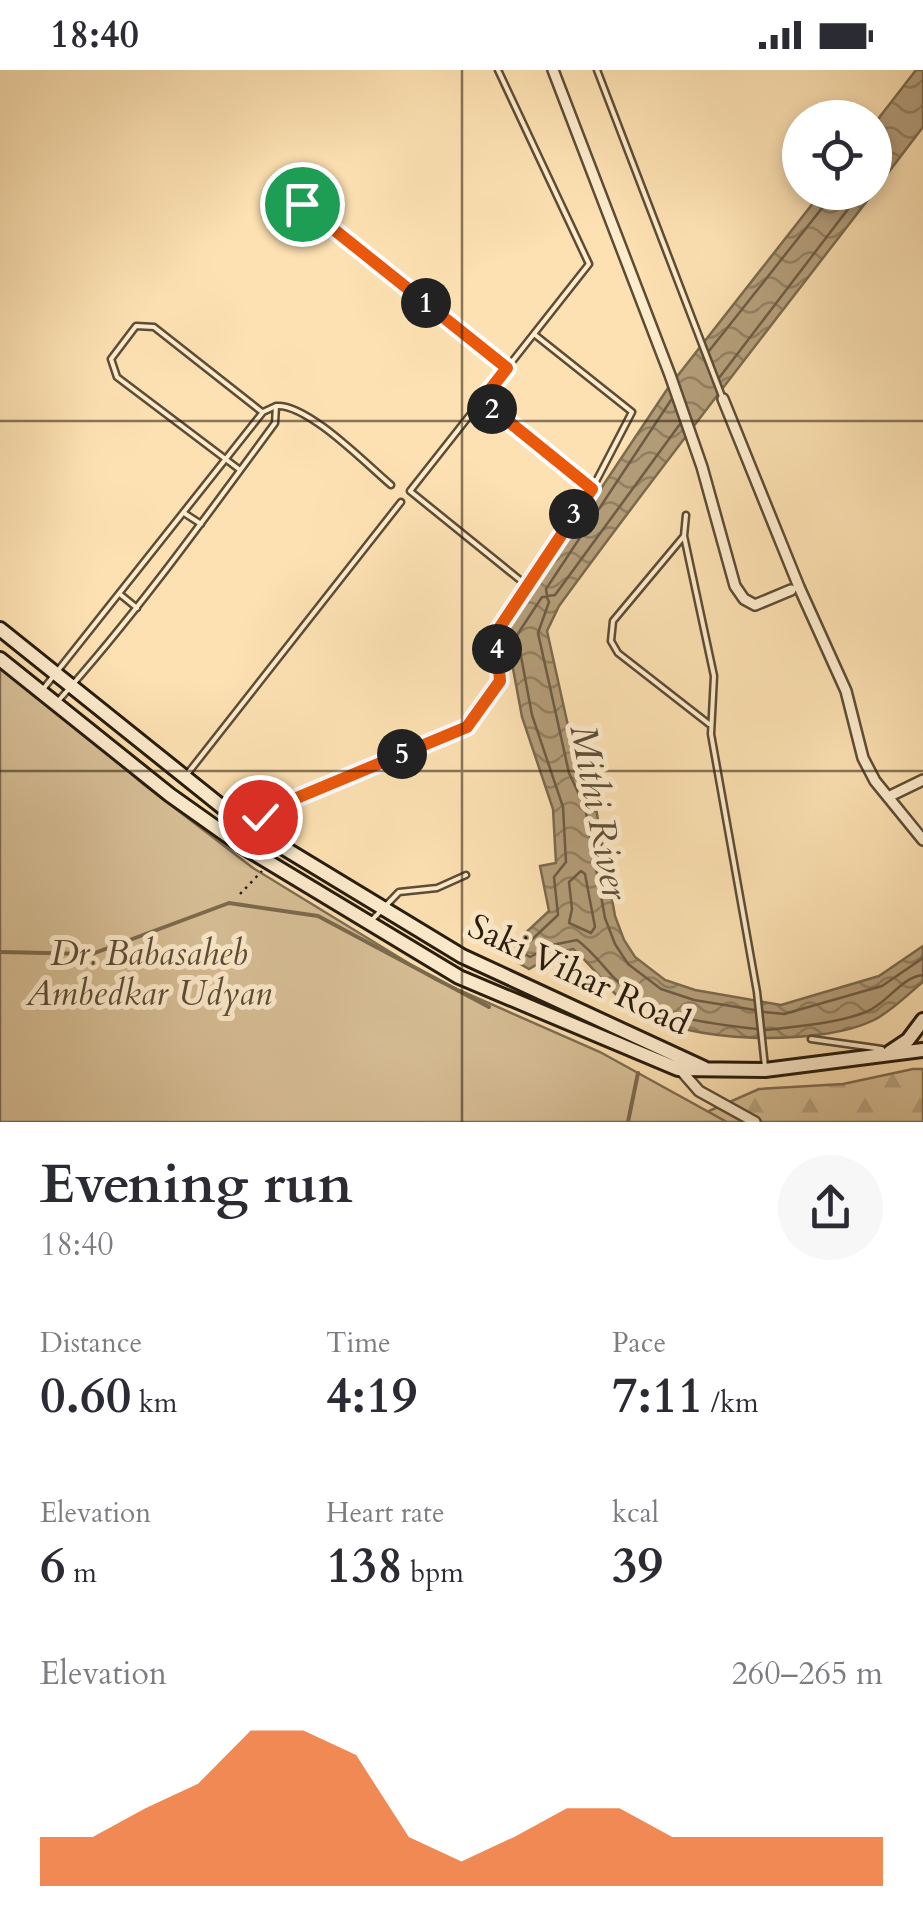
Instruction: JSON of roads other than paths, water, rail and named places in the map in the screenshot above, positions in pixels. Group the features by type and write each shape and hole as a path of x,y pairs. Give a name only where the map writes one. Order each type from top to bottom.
{"main road":[{"name":"Saki Vihar Road","path":"0,630 247,826 462,956 679,1062"},
{"name":"Saki Vihar Road","path":"0,659 170,796 268,862 459,977 679,1062 706,1069 765,1070"},
{"path":"424,956 434,940"},
{"path":"502,995 511,978"},
{"path":"887,1054 908,1040 923,1020"},
{"path":"765,1070 923,1050"}],"street":[{"path":"553,70 670,375 702,467 735,586 744,599 755,604 792,590"},
{"path":"723,399 846,691 862,758 923,840"},
{"path":"888,797 923,780"},
{"path":"679,1062 699,1090 756,1122"}],"lane":[{"path":"498,70 590,264 410,492 526,584"},
{"path":"597,70 723,399"},
{"path":"302,204 507,368"},
{"path":"240,470 117,377 111,360 136,326 154,327 263,412"},
{"path":"230,837 275,807 467,727 500,681 496,633 592,489 632,412 534,334"},
{"path":"482,400 592,489"},
{"path":"41,692 263,412 287,405 304,414 390,485"},
{"path":"56,704 201,524 275,423 276,406"},
{"path":"184,776 401,502"},
{"path":"184,513 201,524"},
{"path":"686,515 684,536 714,676 711,725 758,992 765,1070"},
{"path":"684,536 620,611 613,622 611,641 618,653 711,725"},
{"path":"120,594 137,608"},
{"path":"370,923 399,892 438,888 466,875"},
{"path":"811,1039 887,1054"}],"water":[{"path":"916,70 923,70 923,127 892,168 892,101"},
{"path":"808,210 860,210 597,554 559,606 547,631 578,771 595,803 615,916 635,957 665,980 695,990 781,1005 879,976 923,946 923,982 874,1020 850,1029 820,1035 752,1038 685,1029 633,1009 573,949 529,969 503,954 549,911 540,866 556,863 553,809 522,717 506,631 668,388"}],"waterway":[{"path":"0,952 92,954 229,903 318,916 489,1007"},
{"path":"628,1122 638,1073"}],"water label":[{"name":"Mithi River","path":"599,812"}],"park label":[{"name":"Dr. Babasaheb Ambedkar Udyan","path":"149,974"}]}
